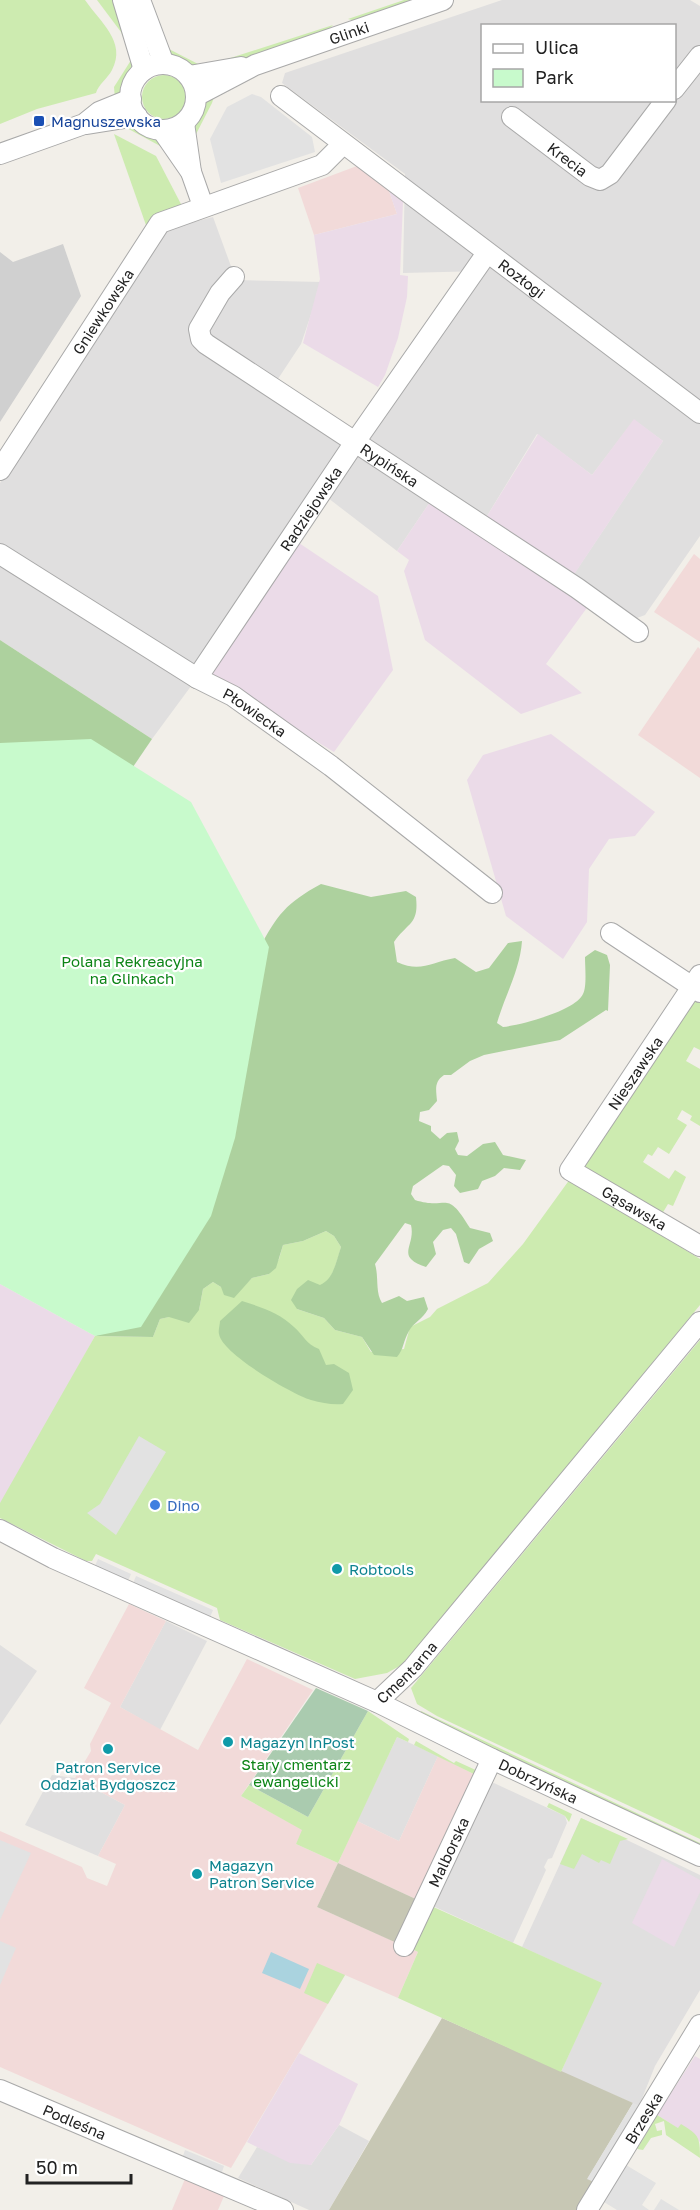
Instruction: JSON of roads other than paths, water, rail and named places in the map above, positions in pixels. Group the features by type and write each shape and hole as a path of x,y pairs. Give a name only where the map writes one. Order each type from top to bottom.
{"street":[{"path":"123,0 144,70"},
{"path":"140,0 164,64"},
{"name":"Glinki","path":"196,96 255,65 443,0"},
{"path":"676,88 700,56"},
{"path":"164,64 175,66 189,76 196,96 193,111 184,123 162,130 148,126 134,108 134,83 144,70 164,64"},
{"name":"Glinki","path":"189,76 255,65"},
{"name":"Rozłogi","path":"281,96 342,145 700,413"},
{"name":"Krecia","path":"512,117 590,176 600,180 610,174 664,102"},
{"path":"0,154 134,108"},
{"path":"184,123 191,172 203,206 322,165 342,145"},
{"path":"162,130 191,172"},
{"name":"Gniewkowska","path":"0,470 152,232 164,220 203,206"},
{"name":"Radziejowska","path":"197,678 355,442 487,253"},
{"name":"Rypińska","path":"234,277 220,293 199,329 201,339 639,632"},
{"name":"Płowiecka","path":"0,554 197,678 233,696 332,766 492,893"},
{"path":"610,933 697,985"},
{"name":"Nieszawska","path":"570,1170 697,985"},
{"name":"Gąsawska","path":"570,1170 700,1246"},
{"name":"Cmentarna","path":"0,1531 53,1558 377,1702 414,1668 700,1322"},
{"name":"Dobrzyńska","path":"377,1702 492,1759 700,1856"},
{"name":"Malborska","path":"404,1946 492,1759"},
{"name":"Brzeska","path":"587,2210 700,2025"},
{"name":"Podleśna","path":"0,2090 283,2210"}],"water":[{"path":"271,1952 309,1969 300,1989 262,1973"}],"place":[{"name":"Magnuszewska","path":"39,121"},
{"name":"Dino","path":"155,1505"},
{"name":"Robtools","path":"337,1569"},
{"name":"Magazyn InPost","path":"228,1742"},
{"name":"Patron Service Oddział Bydgoszcz","path":"108,1749"},
{"name":"Magazyn Patron Service","path":"197,1874"}],"park label":[{"name":"Polana Rekreacyjna na Glinkach","path":"132,970"},
{"name":"Stary cmentarz ewangelicki","path":"296,1772"}]}
